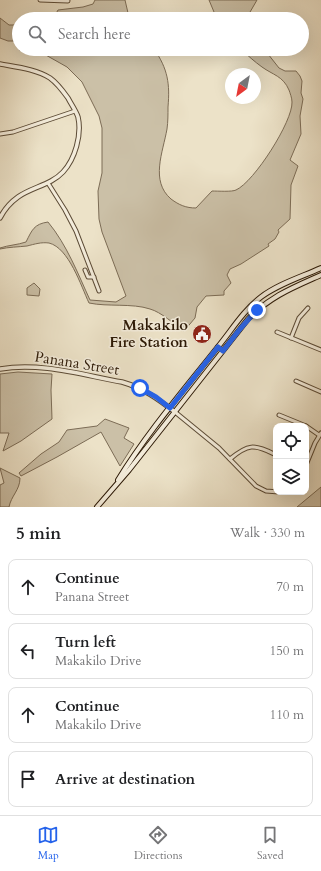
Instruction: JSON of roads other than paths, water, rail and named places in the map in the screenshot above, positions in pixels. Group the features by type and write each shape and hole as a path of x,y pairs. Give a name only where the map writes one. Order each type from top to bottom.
{"main road":[{"path":"111,492 126,467 242,314 262,296 273,289 321,268"},
{"path":"97,507 111,492 248,319 276,295 321,275"},
{"path":"218,347 223,351"}],"street":[{"path":"40,0 68,2"},
{"path":"0,64 43,74 51,79 64,92 75,111 78,118 79,132 77,146 64,171 48,183 18,197 9,204 0,218"},
{"path":"0,134 13,132 75,111"},
{"path":"48,183 76,231 99,291"},
{"path":"85,270 88,277 94,277"},
{"path":"291,338 299,318 308,308"},
{"path":"277,332 321,350"},
{"name":"Panana Street","path":"0,369 42,367 136,386 148,392 170,408 219,448 256,486 266,491 273,492"},
{"path":"296,382 321,392"},
{"path":"279,414 299,423"},
{"path":"309,428 320,434 309,459"},
{"path":"230,459 242,450 250,447 261,448 273,454"}],"place":[{"name":"Makakilo Fire Station","path":"202,334"}]}
